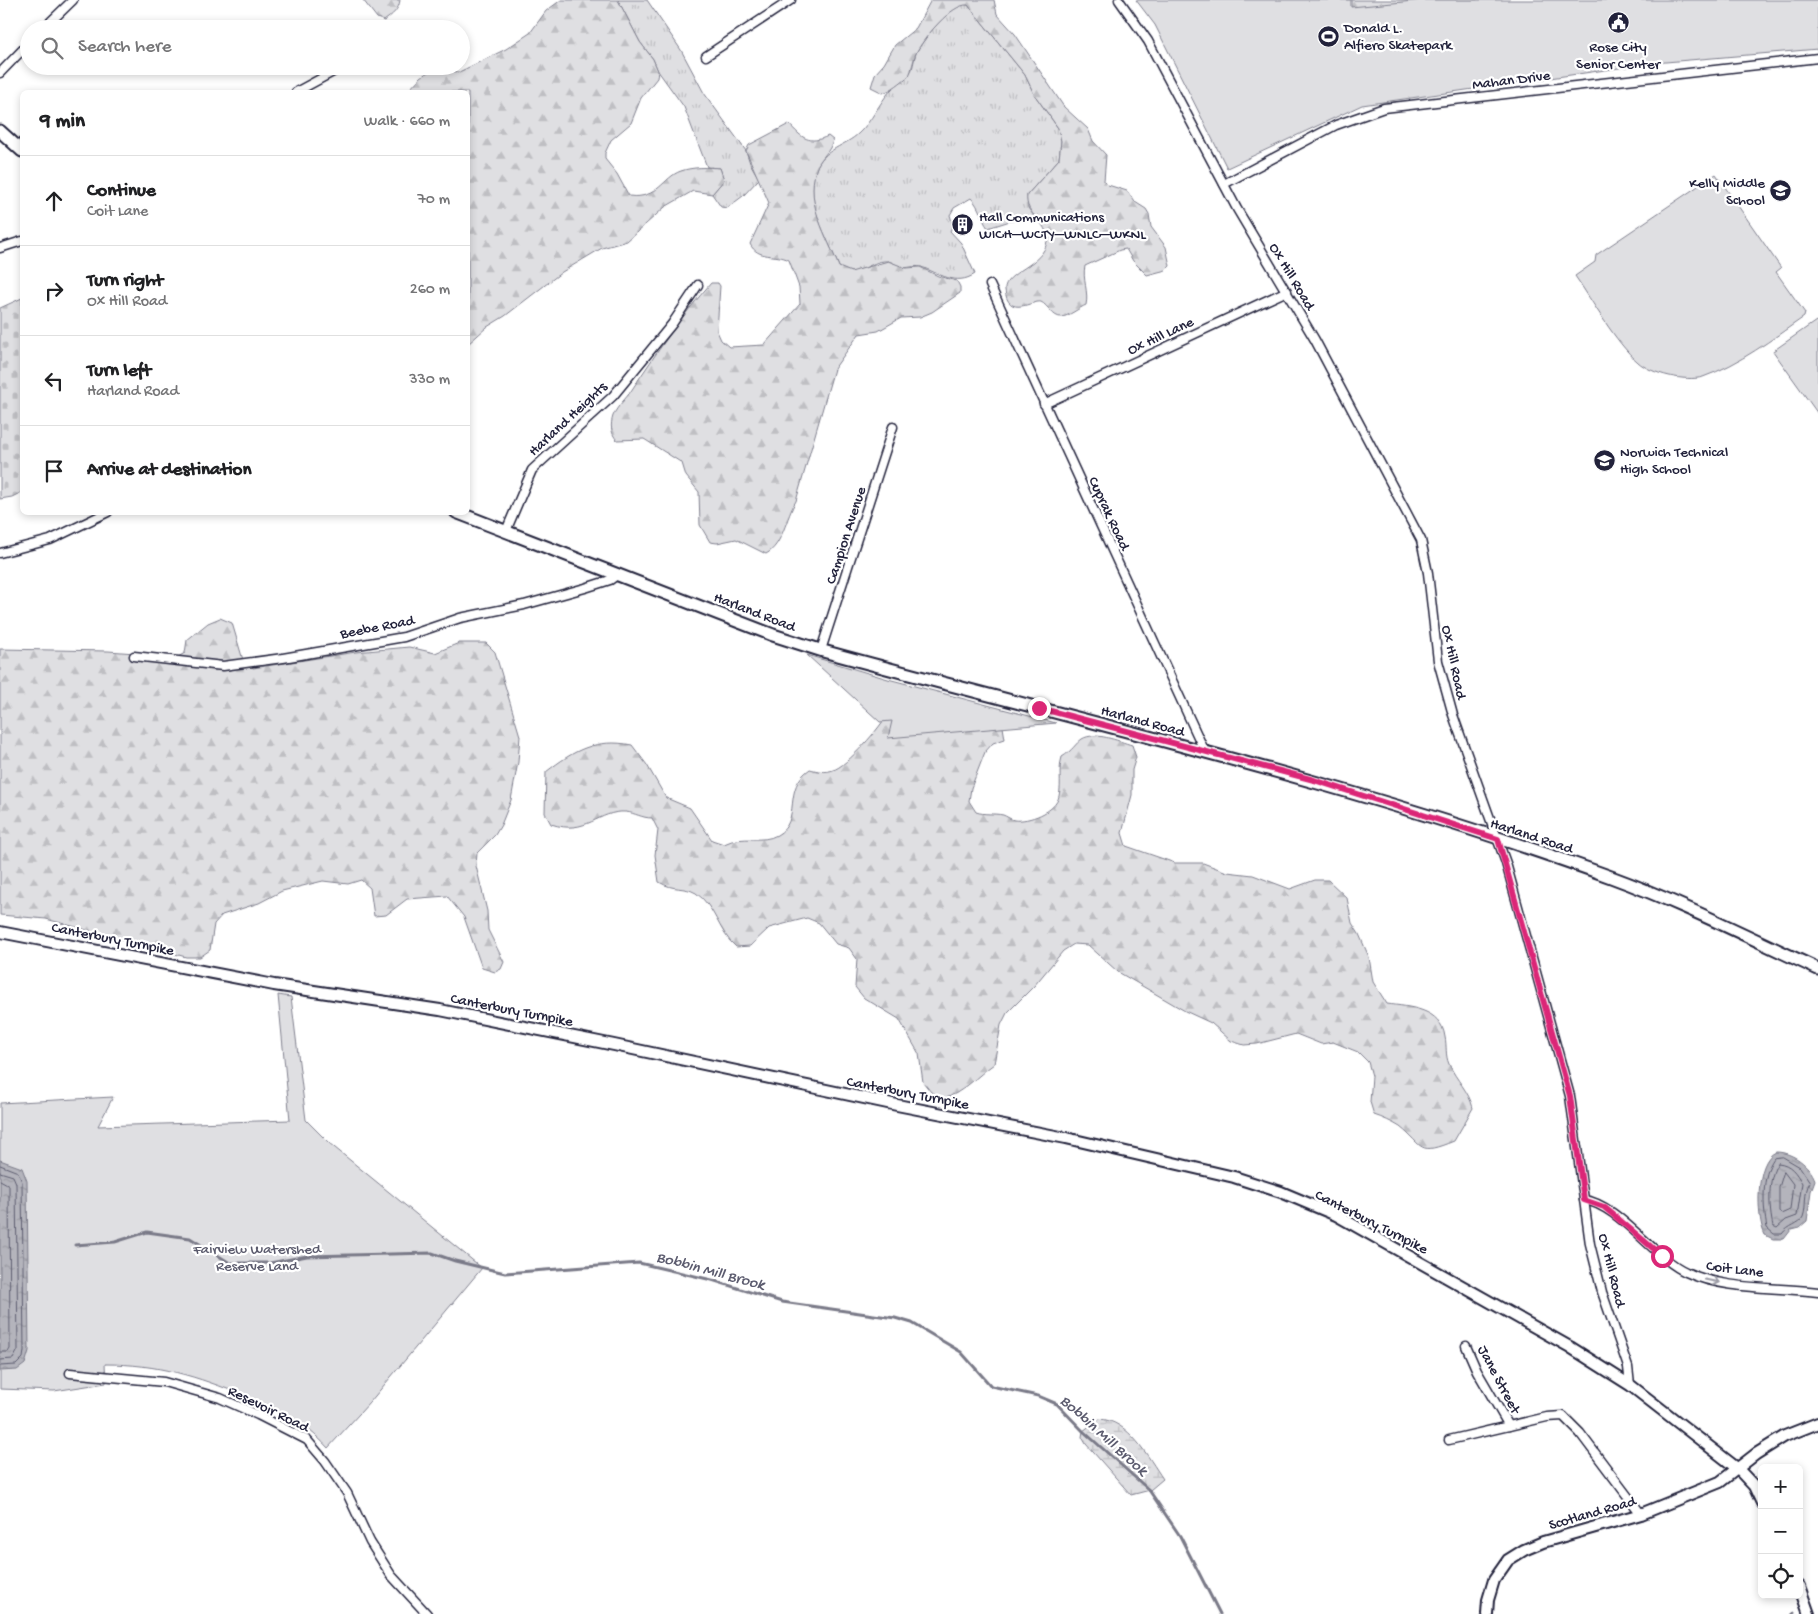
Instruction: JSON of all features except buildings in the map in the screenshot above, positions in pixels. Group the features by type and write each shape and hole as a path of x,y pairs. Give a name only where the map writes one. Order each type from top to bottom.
{"main road":[{"path":"0,131 20,149"},
{"name":"Harland Road","path":"464,515 773,635 821,650 1314,780 1498,839 1628,884 1818,969"}],"street":[{"path":"52,20 73,0"},
{"path":"706,56 791,0"},
{"name":"Ox Hill Road","path":"1118,0 1148,41 1224,184 1287,290 1351,406 1421,540 1427,566 1433,628 1441,673 1453,716 1498,839 1570,1096 1590,1244 1602,1292 1628,1367 1630,1385"},
{"path":"0,74 20,53"},
{"name":"Mahan Drive","path":"1224,184 1336,125 1384,108 1818,58"},
{"path":"300,90 327,75"},
{"path":"0,248 20,242"},
{"name":"Harland Heights","path":"506,531 532,470 613,396 672,324 698,285"},
{"name":"Cuprak Road","path":"990,285 1205,752"},
{"name":"Ox Hill Lane","path":"1044,404 1287,290"},
{"name":"Campion Avenue","path":"821,650 893,427"},
{"path":"0,553 50,540 102,515"},
{"name":"Beebe Road","path":"134,656 222,666 283,658 404,637 460,618 519,606 585,588 610,580 618,574"},
{"name":"Canterbury Turnpike","path":"0,932 274,985 440,1010 556,1033 896,1105 1066,1138 1234,1177 1281,1192 1336,1215 1562,1342 1630,1385 1738,1469 1754,1486 1758,1494"},
{"name":"Coit Lane","path":"1584,1200 1604,1207 1669,1262 1695,1276 1718,1283 1818,1292"},
{"name":"Jane Street","path":"1466,1346 1477,1371 1509,1426"},
{"name":"Resevoir Road","path":"70,1373 164,1382 220,1398 307,1440 326,1462 347,1493 370,1542 391,1575 427,1614"},
{"path":"1449,1440 1552,1416 1564,1417 1642,1514"},
{"name":"Scotland Road","path":"1487,1614 1488,1600 1494,1580 1508,1560 1543,1542 1642,1514 1720,1482 1756,1454 1785,1436 1818,1423"},
{"path":"1803,1597 1809,1614"}],"green space":[{"path":"363,0 400,0 397,9 385,20 377,18"},
{"path":"561,0 618,0 640,42 653,59 658,71 657,78 641,98 631,123 611,140 605,153 605,159 617,174 629,196 647,195 675,174 690,169 720,168 724,180 712,194 693,191 665,207 627,241 602,248 562,272 505,316 487,327 470,342 470,90 409,90 424,75 470,75 470,67 506,49 530,33 546,11"},
{"path":"618,0 647,0 681,50 704,93 746,151 759,179 743,196 727,208 721,207 712,194 724,180 720,168 707,167 684,107 640,42"},
{"path":"931,0 994,0 997,14 1015,34 1064,107 1088,129 1093,141 1106,155 1104,181 1108,185 1127,191 1135,202 1146,209 1149,214 1151,227 1166,247 1170,266 1166,270 1147,275 1133,261 1126,249 1120,250 1085,266 1086,305 1068,315 1056,316 1041,302 1021,306 1011,304 1007,299 1006,284 1010,278 1039,257 1047,241 1047,234 1044,228 1029,208 1027,195 1059,159 1061,141 1058,128 1034,94 1025,75 968,5 954,10 931,31 916,53 909,76 883,93 871,87 875,74 884,64 895,45 916,28"},
{"path":"1136,0 1351,0 1351,7 1424,0 1818,0 1818,49 1654,63 1362,105 1227,168 1155,25"},
{"path":"1343,0 1477,0 1352,14"},
{"path":"962,4 968,5 1025,75 1034,94 1058,128 1061,141 1059,159 1027,195 1028,208 1036,219 1010,221 988,228 971,198 954,208 950,215 953,225 950,231 961,243 975,274 968,278 948,278 921,267 904,267 887,261 874,263 857,271 845,271 839,267 815,207 813,182 819,162 829,152 854,137 864,128 893,87 910,72 917,51 931,31 949,12"},
{"path":"789,124 806,139 816,140 828,136 833,140 816,170 813,195 819,220 839,267 851,272 888,261 906,268 920,267 938,276 957,281 960,293 932,312 920,317 901,318 878,331 859,334 834,369 796,501 780,537 772,550 766,554 736,539 717,543 710,542 700,525 699,492 686,476 682,463 644,439 617,440 612,432 612,423 617,409 659,349 711,283 718,283 720,286 717,331 721,340 729,347 764,345 800,304 799,287 789,260 762,254 753,249 750,244 769,203 746,151 749,145"},
{"path":"1716,174 1781,268 1776,272 1805,313 1804,317 1768,342 1717,372 1703,377 1678,378 1651,370 1629,354 1575,276 1595,262 1596,255"},
{"path":"20,299 20,493 12,497 0,499 0,308"},
{"path":"1816,321 1818,323 1818,414 1773,351"},
{"path":"220,618 232,623 243,660 253,668 356,652 409,647 435,653 459,643 486,643 495,652 520,736 518,762 511,800 495,835 477,853 476,866 487,911 488,930 504,962 501,969 495,972 482,968 464,917 447,896 407,899 386,915 374,916 370,888 361,880 348,884 323,881 282,891 259,903 222,915 214,924 210,950 200,957 186,957 46,919 0,915 0,649 108,651 149,654 161,659 174,659 185,653 187,640 208,623"},
{"path":"807,655 888,679 1056,723 888,738 892,721 880,722"},
{"path":"888,713 1003,727 1005,739 993,743 985,752 971,788 969,801 976,812 1003,815 1013,820 1034,818 1041,815 1057,802 1062,757 1082,739 1100,736 1132,745 1136,757 1132,770 1132,795 1122,833 1126,846 1175,863 1203,863 1227,872 1253,875 1290,889 1315,880 1328,880 1347,898 1352,923 1369,957 1373,982 1387,1004 1423,1011 1437,1020 1442,1027 1449,1064 1469,1096 1473,1108 1454,1141 1433,1148 1422,1147 1400,1127 1374,1115 1370,1102 1372,1076 1368,1062 1358,1052 1333,1042 1321,1044 1296,1034 1257,1044 1244,1045 1231,1041 1211,1023 1185,1011 1118,972 1088,945 1074,944 1063,951 1034,986 1007,1013 1001,1025 994,1064 963,1089 942,1099 931,1092 923,1082 919,1054 899,1019 864,998 855,987 857,959 849,948 836,944 819,923 807,918 769,928 750,946 736,947 725,934 713,912 702,898 696,893 669,887 659,882 655,855 658,830 652,818 626,812 616,812 583,825 563,827 551,824 545,813 546,772 576,752 586,748 607,743 619,743 632,745 647,765 666,798 690,808 712,840 724,844 731,841 771,838 785,829 789,821 796,786 801,777 810,769 819,771 833,770 846,762 879,727"},
{"name":"Fairview Watershed Reserve Land","path":"278,995 291,997 306,1120 329,1143 482,1268 370,1402 328,1448 300,1423 268,1406 177,1372 142,1366 105,1364 106,1383 54,1391 0,1389 0,1103 113,1097 98,1126 290,1120"},
{"path":"1099,1419 1110,1421 1120,1426 1137,1441 1163,1479 1150,1490 1131,1495 1082,1437 1083,1431"}],"water":[{"path":"1776,1152 1788,1154 1800,1160 1813,1174 1815,1180 1811,1191 1807,1221 1799,1228 1791,1230 1784,1239 1773,1239 1765,1235 1760,1216 1759,1190 1761,1177 1769,1157"},
{"path":"0,1160 22,1168 27,1181 29,1351 25,1364 17,1370 0,1371"}],"waterway":[{"name":"Bobbin Mill Brook","path":"75,1245 115,1242 147,1232 190,1238 230,1263 270,1263 307,1256 432,1253 455,1261 505,1273 639,1263 712,1280 782,1302 895,1318 912,1323 961,1352 991,1386 1038,1396 1057,1404 1083,1431 1149,1490 1180,1536 1220,1614"}],"place":[{"name":"Rose City Senior Center","path":"1618,23"},
{"name":"Donald L. Alfiero Skatepark","path":"1328,36"},
{"name":"Kelly Middle School","path":"1781,191"},
{"name":"Hall Communications WICH–WCTY–WNLC–WKNL","path":"963,225"},
{"name":"Norwich Technical High School","path":"1604,460"}],"route":[{"path":"1039,708 1314,780 1498,839 1518,904 1570,1096 1577,1134 1584,1200 1598,1203 1604,1207 1662,1256"}]}
